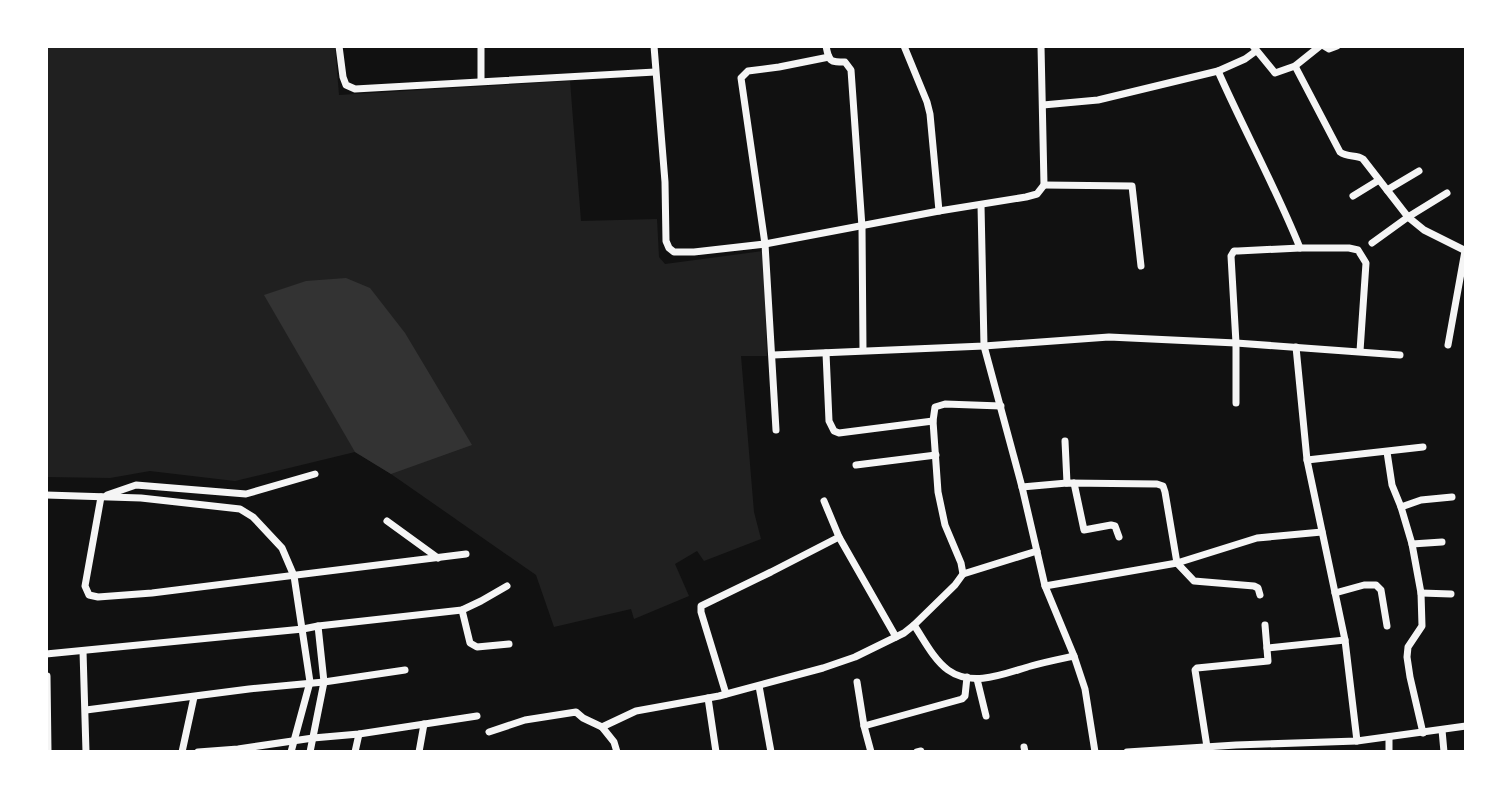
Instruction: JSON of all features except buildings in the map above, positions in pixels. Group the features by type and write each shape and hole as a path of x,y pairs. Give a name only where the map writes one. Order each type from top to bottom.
{"street":[{"path":"339,46 343,77 346,85 355,89 655,72"},
{"path":"481,46 481,81"},
{"path":"654,46 665,182 666,241 674,252 765,244 1037,194 1044,185 1041,46"},
{"path":"826,46 833,62 845,62 851,70 862,227 863,350"},
{"path":"904,46 930,114 939,211"},
{"path":"1043,105 1098,100 1218,71 1245,59 1255,49 1273,73 1295,66 1322,46 1329,49 1337,46"},
{"path":"776,430 765,244 741,78 748,71 829,57"},
{"path":"1295,66 1340,152 1345,156 1360,157 1408,217 1424,230 1466,251 1448,345"},
{"path":"1218,71 1288,216 1300,248"},
{"path":"1387,190 1419,171"},
{"path":"1353,196 1379,180"},
{"path":"1044,185 1132,186 1141,266"},
{"path":"1372,243 1447,193"},
{"path":"981,205 984,346 1045,586 1085,689 1095,752"},
{"path":"1236,403 1232,253 1257,248 1358,250 1366,263 1360,351"},
{"path":"773,355 1109,337 1400,355"},
{"path":"1296,347 1307,460 1345,640 1357,741"},
{"path":"826,353 829,421 834,431 839,433 933,421"},
{"path":"963,574 945,525 938,492 933,421 935,407 1001,406"},
{"path":"1065,441 1071,483 1084,530 1111,525 1115,526 1119,537"},
{"path":"1307,460 1423,447"},
{"path":"1387,452 1392,485 1412,544 1421,593 1422,626 1408,647 1407,657 1423,733"},
{"path":"856,465 936,455"},
{"path":"101,497 136,485 246,494 315,474"},
{"path":"1022,487 1071,483 1163,486 1177,563 1194,581 1254,586 1260,595"},
{"path":"46,495 141,498 240,509 253,517 282,548 294,576 303,629 310,682 291,752"},
{"path":"101,497 85,586 89,595 98,597 466,554"},
{"path":"1401,507 1421,500 1452,497"},
{"path":"824,501 839,537 896,637"},
{"path":"387,521 438,558"},
{"path":"1045,586 1177,563 1257,538 1322,532"},
{"path":"723,695 701,606 839,537"},
{"path":"1412,544 1442,542"},
{"path":"602,727 636,711 723,695 855,657 910,630 963,574 1037,551"},
{"path":"1335,593 1364,585 1380,587 1387,626"},
{"path":"46,654 462,610 507,586"},
{"path":"1421,593 1451,594"},
{"path":"462,610 473,646 509,644"},
{"path":"914,625 947,670 977,679 1005,675 1074,656"},
{"path":"1207,747 1195,670 1269,660 1265,625"},
{"path":"310,752 324,682 318,626"},
{"path":"1267,648 1345,640"},
{"path":"83,651 86,752"},
{"path":"86,710 405,670"},
{"path":"47,676 48,752"},
{"path":"864,726 962,699 967,677"},
{"path":"977,679 986,716"},
{"path":"857,682 871,752"},
{"path":"759,686 771,752"},
{"path":"182,752 194,697"},
{"path":"708,698 716,752"},
{"path":"489,732 525,720 576,712 602,727 614,742 617,752"},
{"path":"198,752 238,750 477,716"},
{"path":"419,752 424,724"},
{"path":"1127,752 1357,741 1466,726"},
{"path":"1442,730 1444,752"},
{"path":"355,752 359,734"},
{"path":"1389,737 1389,752"}],"shaded area":[{"path":"46,46 335,46 339,95 570,81 581,221 657,219 659,257 665,264 763,251 767,356 741,356 754,512 761,539 704,561 697,551 675,564 689,596 634,619 631,609 554,627 536,575 355,452 235,481 150,471 110,478 46,477"},
{"path":"346,278 370,288 405,333 472,445 391,474 355,452 264,295 306,281"}]}
